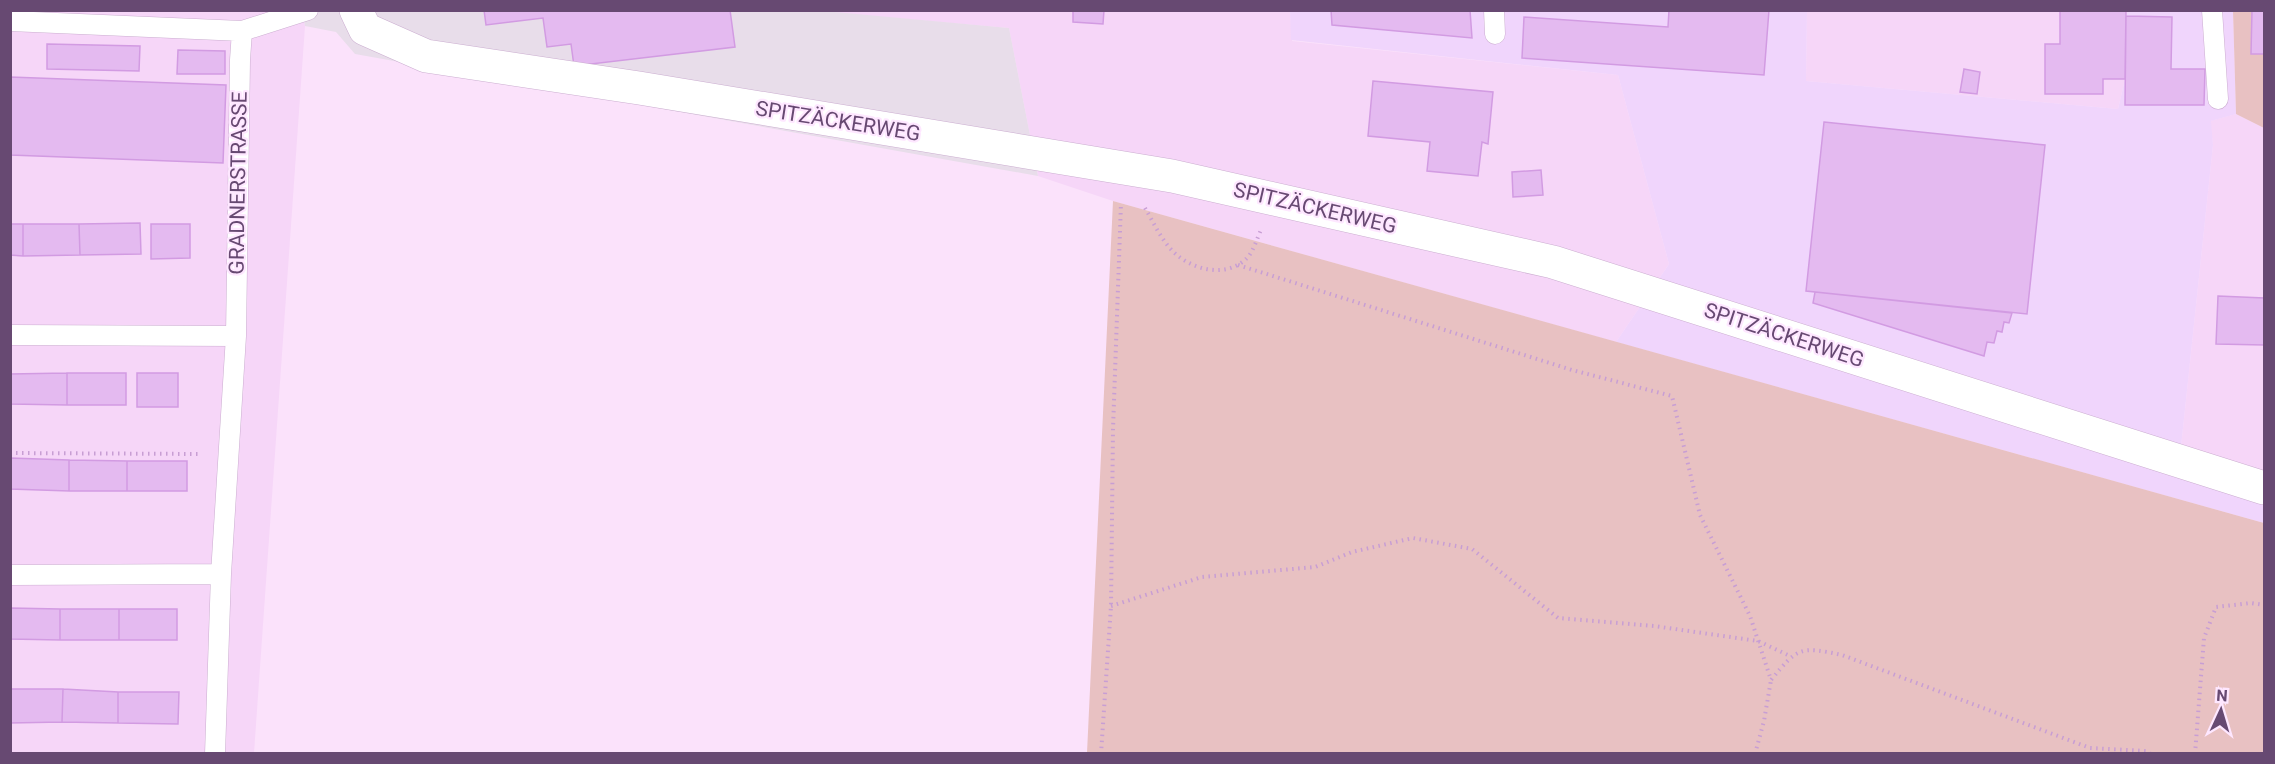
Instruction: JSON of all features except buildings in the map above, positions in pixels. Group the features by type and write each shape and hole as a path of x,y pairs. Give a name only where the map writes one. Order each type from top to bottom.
{"street":[{"name":"SPITZÄCKERWEG","path":"356,10 365,29 426,56 639,88 1172,176 1554,262 2265,488"}],"lane":[{"path":"10,21 242,31 308,10"},
{"path":"1494,10 1495,34"},
{"path":"2212,10 2218,99"},
{"name":"GRADNERSTRASSE","path":"214,753 220,574 236,336 242,31"},
{"path":"10,335 236,336"},
{"path":"10,575 220,574"}],"path":[{"path":"1123,168 1158,230 1176,254 1200,268 1227,271 1248,258 1260,230 1267,197"},
{"path":"1101,753 1111,606 1113,429 1123,168"},
{"path":"1238,265 1572,370 1672,396 1700,515 1750,616 1771,680 1764,721 1755,753"},
{"path":"10,453 229,454"},
{"path":"1111,606 1203,577 1315,567 1352,552 1413,538 1472,549 1558,618 1654,626 1758,640 1790,656"},
{"path":"2195,753 2204,638 2216,607 2251,603 2265,605"},
{"path":"1771,680 1790,656 1811,648 1842,655 2090,748 2151,753"}],"shaded area":[{"path":"813,10 1009,28 1038,176 355,54 336,32 305,26 302,11"},
{"path":"10,11 302,11 305,26 254,753 11,753"},
{"path":"813,11 1290,11 1292,41 1618,75 1669,264 1616,342 1113,201 1038,176 1009,28"},
{"path":"1290,11 1807,11 1806,81 2118,109 2125,79 2127,11 2233,11 2236,114 2211,121 2213,145 2181,447 2264,475 2264,523 1616,342 1669,264 1618,75 1291,40"},
{"path":"1807,11 2127,11 2125,79 2118,109 1806,81"},
{"path":"2233,11 2264,11 2264,128 2236,114"},
{"path":"2236,114 2264,128 2264,475 2181,447 2213,145 2210,121"},
{"path":"1113,201 2264,523 2264,753 1087,753"}]}
